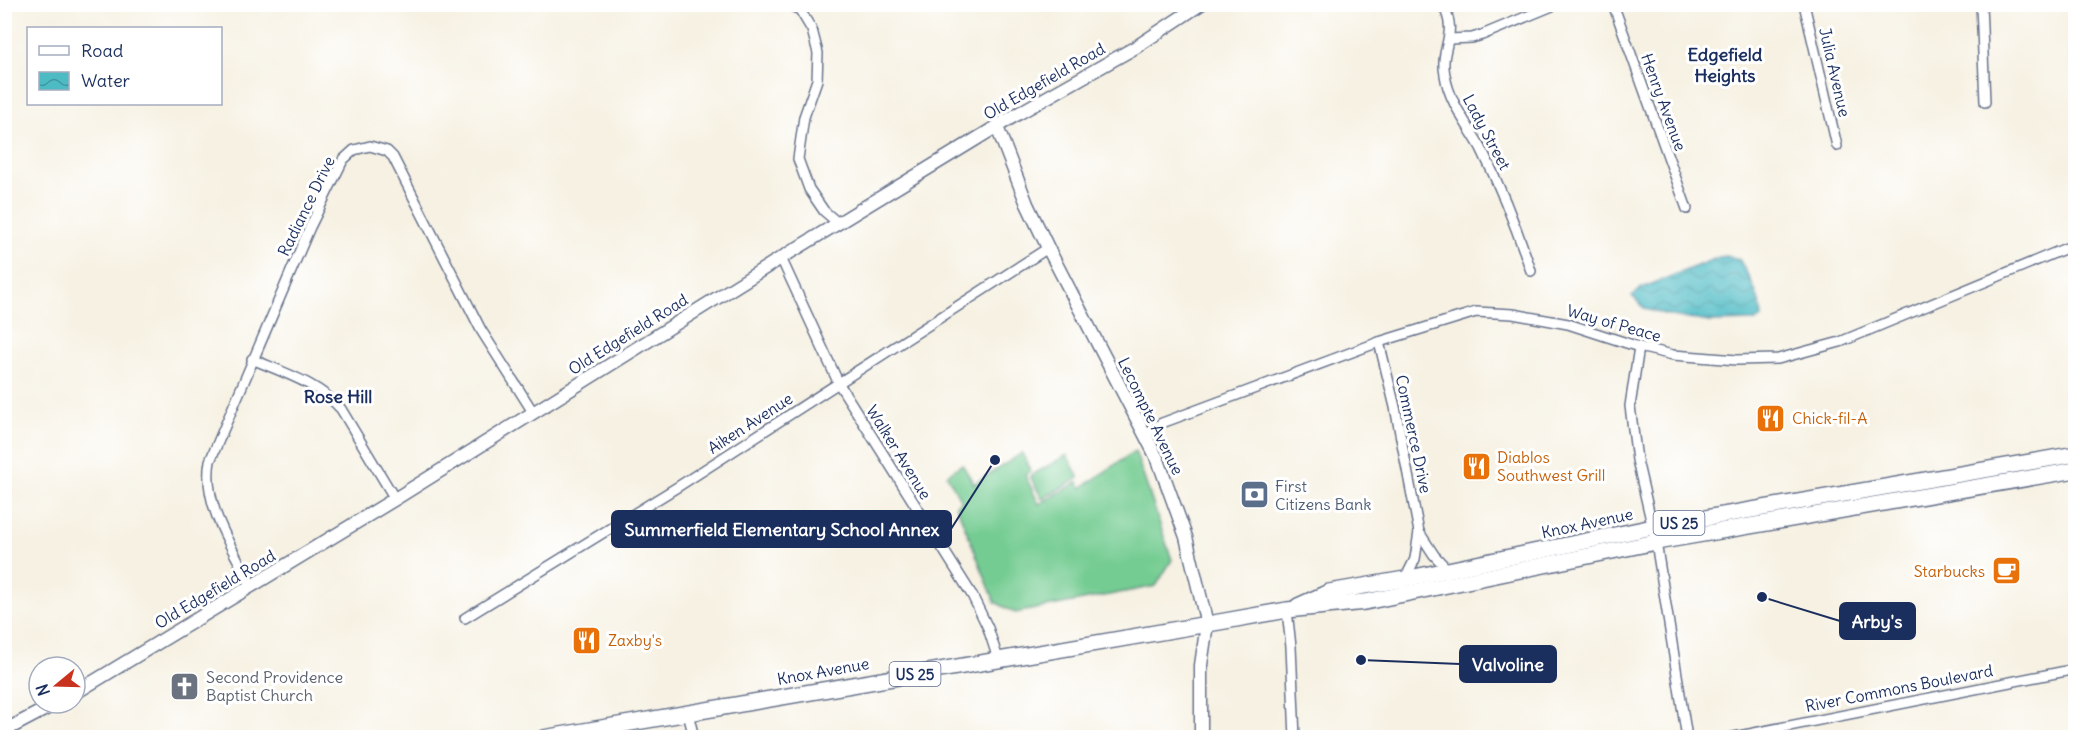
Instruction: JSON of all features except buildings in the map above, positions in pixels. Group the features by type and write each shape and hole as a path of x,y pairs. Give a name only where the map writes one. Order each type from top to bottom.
{"main road":[{"name":"Knox Avenue","path":"543,738 1287,610 1365,602 1654,535 2076,454"},
{"name":"Knox Avenue","path":"1287,610 1329,592 1448,570 1654,535 2076,470"}],"street":[{"path":"787,4 800,10 812,30 818,53 817,80 804,117 798,159 809,189 824,211 838,223"},
{"name":"Old Edgefield Road","path":"87,686 395,499 838,223 997,127 1136,47 1201,4"},
{"name":"Lady Street","path":"1442,4 1449,21 1449,39 1444,64 1448,88 1496,178 1518,231 1531,271"},
{"path":"1449,39 1482,35 1557,4"},
{"name":"Henry Avenue","path":"1613,4 1687,209"},
{"name":"Julia Avenue","path":"1804,4 1837,146"},
{"path":"1981,4 1985,102"},
{"name":"Lecompte Avenue","path":"997,127 1027,204 1048,248 1158,460 1186,537 1207,624 1201,665 1201,738"},
{"name":"Radiance Drive","path":"252,586 212,504 208,483 210,461 310,227 343,160 354,150 362,147 379,147 393,157 481,330 533,412"},
{"name":"Way of Peace","path":"1145,435 1162,423 1378,342 1476,312 1513,314 1559,322 1673,355 1737,360 1778,359 1840,342 2076,244"},
{"name":"Aiken Avenue","path":"465,618 839,384 926,325 1048,248"},
{"name":"Walker Avenue","path":"781,258 839,384 972,596 988,628 998,659"},
{"name":"Commerce Drive","path":"1378,342 1395,407 1419,532 1415,559 1405,579"},
{"path":"1639,347 1630,406 1638,460 1654,535 1687,738"},
{"path":"252,359 313,385 333,400 341,409 395,499"},
{"name":"Commerce Drive","path":"1419,532 1434,555 1448,570"},
{"path":"1287,610 1295,738"},
{"name":"River Commons Boulevard","path":"1729,738 2076,669"},
{"path":"688,712 694,738"},
{"path":"4,730 33,715"}],"green space":[{"path":"1135,451 1172,560 1156,586 1015,613 995,602 956,505 961,501 947,475 962,464 974,484 1022,453 1031,471 1025,475 1039,504 1078,482 1081,488"},
{"path":"1067,455 1079,478 1042,499 1030,476"}],"water":[{"path":"1728,256 1739,259 1754,287 1762,318 1756,321 1709,322 1672,316 1645,309 1632,296 1642,288 1719,257"}],"place":[{"name":"Chick-fil-A","path":"1771,418"},
{"name":"Summerfield Elementary School Annex","path":"995,460"},
{"name":"Diablos Southwest Grill","path":"1476,466"},
{"name":"First Citizens Bank","path":"1254,495"},
{"name":"Starbucks","path":"2006,571"},
{"name":"Arby's","path":"1762,597"},
{"name":"Zaxby's","path":"587,640"},
{"name":"Valvoline","path":"1361,660"},
{"name":"Second Providence Baptist Church","path":"185,686"}],"district":[{"name":"Edgefield Heights","path":"1725,64"},
{"name":"Rose Hill","path":"338,396"}]}
